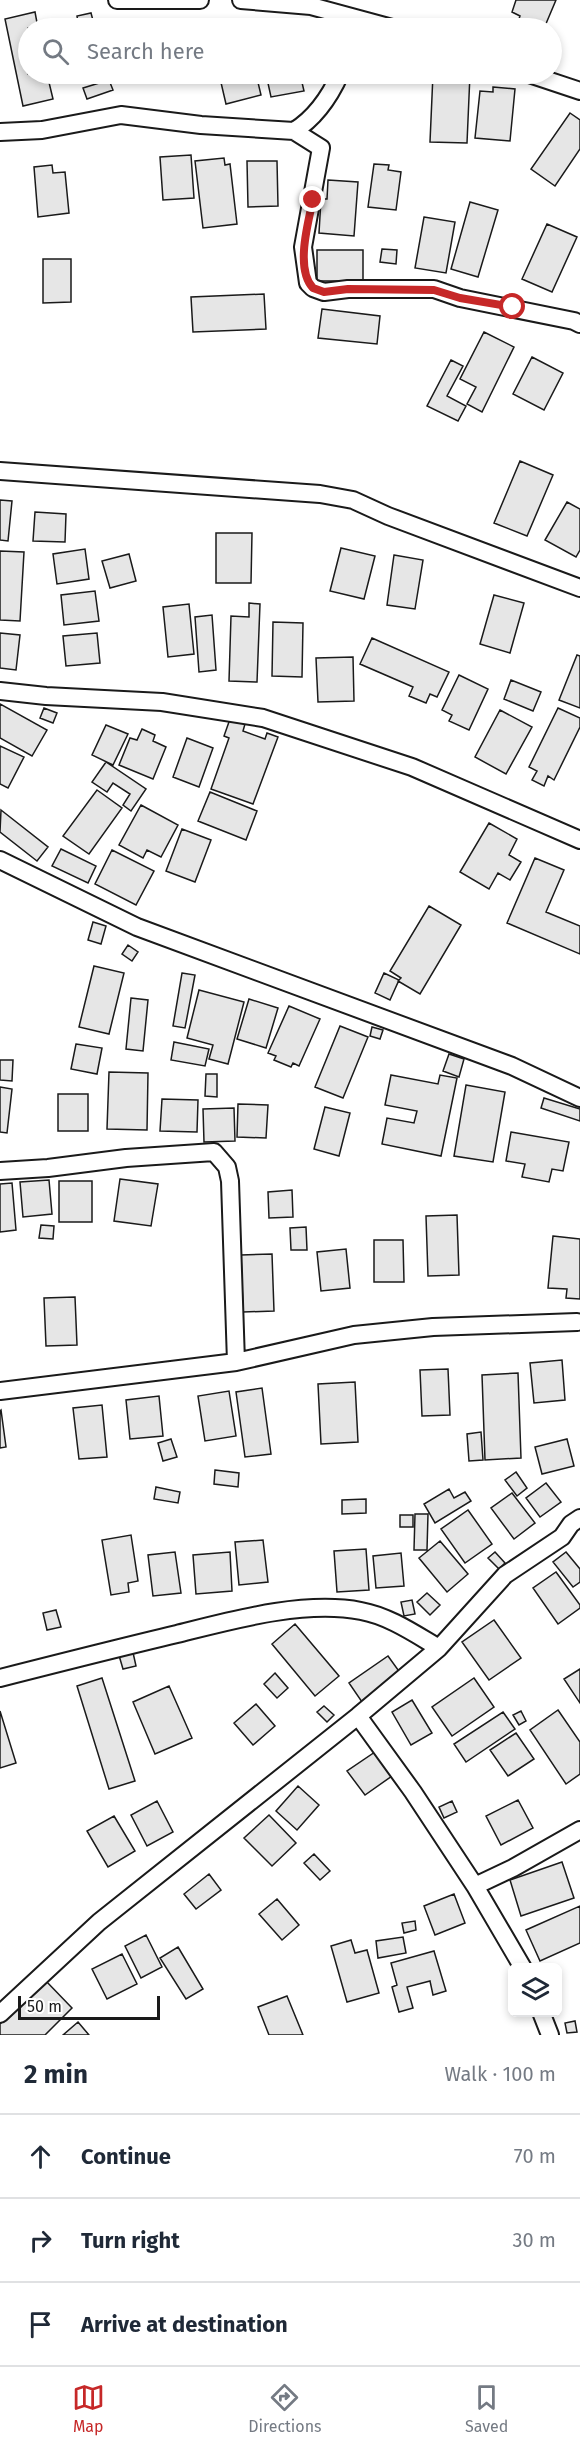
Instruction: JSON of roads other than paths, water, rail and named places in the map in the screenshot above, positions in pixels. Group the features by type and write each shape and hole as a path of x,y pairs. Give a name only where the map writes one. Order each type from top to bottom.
{"street":[{"path":"117,0 200,0"},
{"path":"241,0 311,6 344,18"},
{"path":"294,131 306,124 331,93 335,84"},
{"path":"559,84 580,91"},
{"path":"0,132 42,130 122,115 201,125 294,131 321,148 303,247 307,276 313,288 324,292 348,289 434,290 460,298 513,307 580,324"},
{"path":"0,471 320,494 353,501 580,588"},
{"path":"0,691 46,696 162,702 263,718 412,767 580,840"},
{"path":"0,860 136,927 512,1066 580,1098"},
{"path":"0,1171 48,1168 148,1156 214,1152 227,1167 230,1181 236,1362"},
{"path":"0,1391 236,1362 354,1335 433,1327 579,1323"},
{"path":"0,2014 99,1922 440,1648 505,1575 562,1537 571,1524 580,1518"},
{"path":"0,1678 199,1629 307,1609 336,1608 363,1611 399,1625 440,1648"},
{"path":"358,1716 413,1792 475,1886 522,1963"},
{"path":"475,1886 513,1868 580,1830"},
{"path":"543,2017 550,2035"}]}
